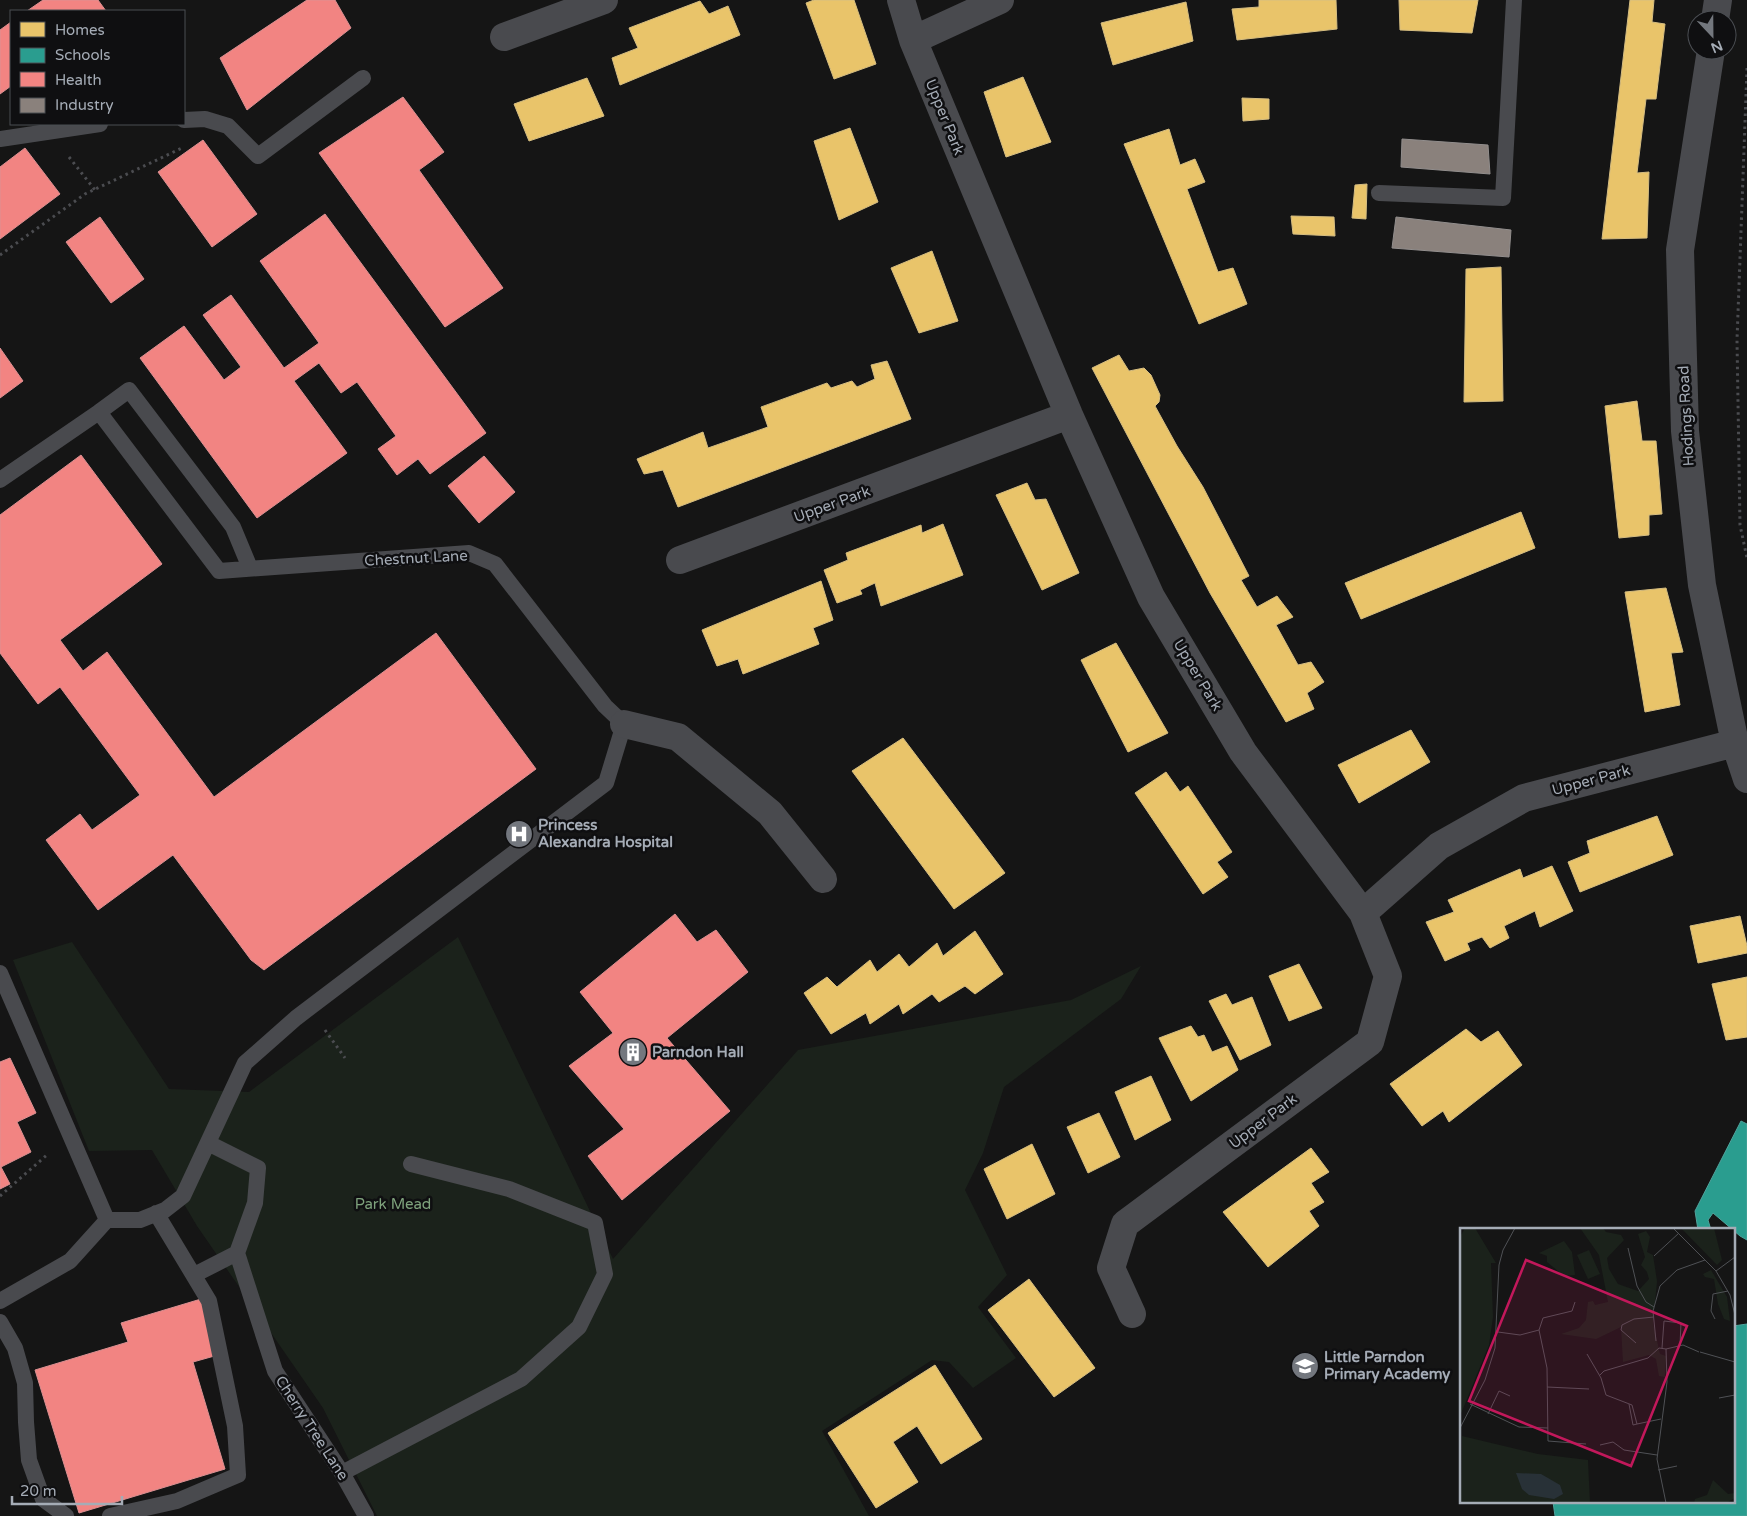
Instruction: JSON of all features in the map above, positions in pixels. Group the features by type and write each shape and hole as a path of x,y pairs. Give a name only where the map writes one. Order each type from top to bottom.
{"street":[{"path":"504,37 604,0"},
{"name":"Upper Park","path":"902,0 913,40 1069,415 1151,597 1243,752 1363,913 1388,976 1370,1042 1125,1224 1111,1268 1132,1314"},
{"path":"913,40 1000,0"},
{"name":"Hodings Road","path":"1709,60 1680,250 1685,421 1702,584 1735,743 1747,779"},
{"name":"Upper Park","path":"680,560 1069,415"},
{"name":"Chestnut Lane","path":"624,724 678,737 770,813 824,879"},
{"name":"Upper Park","path":"1363,913 1439,846 1524,798 1735,743"}],"lane":[{"path":"1379,193 1503,198 1514,0"},
{"path":"185,120 205,119 228,126 258,156 363,78"},
{"path":"0,139 93,125"},
{"path":"0,480 128,390 233,527 250,568"},
{"name":"Chestnut Lane","path":"99,412 219,571 470,553 495,564 605,706 624,724"},
{"path":"0,1301 70,1261 108,1220 140,1220 165,1210 184,1196 246,1063 309,1008 606,783 624,724"},
{"path":"0,973 108,1220"},
{"path":"194,1275 237,1253 255,1203 258,1168 208,1143"},
{"path":"342,1473 521,1379 579,1327 605,1274 595,1223 509,1189 411,1164"},
{"path":"110,1516 177,1501 238,1475 235,1426 209,1302 156,1213"},
{"name":"Cherry Tree Lane","path":"237,1253 275,1371 342,1473 366,1516"},
{"path":"0,1322 15,1348 25,1383 29,1460 43,1499 66,1516"}],"path":[{"path":"1747,68 1738,340 1740,525 1747,558"},
{"path":"0,255 85,194 228,126"},
{"path":"50,131 95,190"},
{"path":"309,1008 345,1058"},
{"path":"0,1196 44,1155 74,1143"}],"green space":[{"name":"Park Mead","path":"458,937 613,1259 798,1050 1071,1000 1141,966 1121,999 1004,1087 983,1153 965,1190 1007,1275 978,1307 1016,1358 973,1388 949,1362 932,1360 822,1431 869,1516 377,1516 323,1408 197,1226 152,1150 89,1151 13,960 72,942 169,1089 249,1092"}],"building: Homes":[{"path":"814,0 854,0 876,64 834,79 806,3"},
{"path":"1259,0 1336,0 1337,29 1237,40 1232,9 1259,7"},
{"path":"1399,0 1478,0 1472,33 1400,30"},
{"path":"1630,0 1654,0 1652,22 1665,24 1656,99 1646,99 1637,173 1649,172 1647,238 1602,239"},
{"path":"700,1 709,14 728,6 740,35 620,85 612,58 638,48 629,28"},
{"path":"1186,2 1193,41 1113,65 1101,23"},
{"path":"1023,77 1051,142 1006,157 984,92"},
{"path":"587,78 604,116 529,141 514,104"},
{"path":"1242,98 1269,99 1269,119 1243,121"},
{"path":"850,128 878,202 839,220 814,141"},
{"path":"1169,129 1180,165 1195,159 1205,182 1187,189 1218,272 1233,268 1247,304 1199,324 1124,144"},
{"path":"1367,184 1366,219 1352,218 1355,185"},
{"path":"1291,216 1334,217 1335,236 1293,234"},
{"path":"932,251 958,321 919,333 891,268"},
{"path":"1501,267 1503,401 1464,402 1466,269"},
{"path":"1119,355 1129,371 1144,368 1151,375 1160,395 1159,402 1155,406 1203,487 1249,576 1241,580 1257,607 1277,596 1293,617 1276,625 1298,665 1311,662 1324,682 1307,693 1314,709 1286,722 1210,593 1092,368"},
{"path":"887,361 911,419 678,507 663,470 644,474 637,459 703,432 708,448 768,427 761,407 827,383 831,388 852,381 857,387 875,379 871,365"},
{"path":"1637,401 1642,441 1656,441 1662,514 1649,515 1649,535 1619,538 1605,406"},
{"path":"1027,483 1035,500 1046,499 1079,573 1042,590 996,495"},
{"path":"1521,512 1535,548 1361,619 1345,583"},
{"path":"943,524 963,575 881,606 875,583 860,590 862,594 837,603 824,570 848,560 846,553 921,525 922,533"},
{"path":"821,581 833,620 813,628 819,644 743,674 738,659 717,666 702,630"},
{"path":"1666,588 1683,652 1671,653 1680,705 1645,712 1625,592"},
{"path":"1116,643 1168,733 1128,752 1081,660"},
{"path":"1411,730 1430,762 1359,803 1338,765"},
{"path":"903,738 1005,873 954,909 852,771"},
{"path":"1166,772 1180,792 1188,786 1232,852 1217,862 1228,877 1203,894 1135,793"},
{"path":"1657,816 1673,855 1580,892 1568,862 1590,853 1587,841"},
{"path":"1552,866 1573,911 1540,927 1535,911 1504,926 1509,938 1490,948 1482,937 1467,943 1470,950 1445,961 1426,922 1454,912 1448,900 1520,869 1523,878"},
{"path":"1740,916 1747,953 1698,963 1690,926"},
{"path":"975,931 1003,974 975,994 965,986 939,1002 932,994 903,1014 899,1004 870,1024 866,1013 831,1034 804,993 827,977 837,987 870,960 877,972 899,954 909,967 937,943 943,956"},
{"path":"1299,964 1322,1008 1289,1021 1269,976"},
{"path":"1747,977 1747,1037 1726,1040 1712,984"},
{"path":"1226,994 1232,1005 1252,997 1271,1045 1240,1060 1209,1001"},
{"path":"1191,1026 1198,1037 1204,1035 1212,1052 1227,1046 1238,1070 1191,1101 1159,1038"},
{"path":"1466,1029 1481,1042 1498,1031 1522,1065 1449,1122 1443,1111 1422,1126 1390,1084"},
{"path":"1151,1076 1171,1120 1135,1140 1115,1092"},
{"path":"1099,1113 1120,1157 1088,1173 1067,1127"},
{"path":"1032,1144 1055,1194 1007,1219 984,1169"},
{"path":"1311,1148 1329,1172 1311,1183 1324,1202 1309,1211 1319,1226 1268,1267 1223,1212"},
{"path":"1029,1279 1095,1368 1054,1397 988,1310"},
{"path":"935,1365 982,1439 941,1464 917,1426 893,1442 918,1482 876,1508 828,1433"}],"building: Schools":[{"path":"1741,1121 1747,1124 1747,1240 1713,1213 1708,1220 1710,1228 1698,1228 1695,1211"},
{"path":"1747,1324 1747,1516 1555,1516 1553,1504 1734,1504 1734,1326"}],"building: Health":[{"path":"43,0 98,0 105,10 28,10"},
{"path":"307,0 335,0 351,28 247,110 220,58"},
{"path":"10,23 10,87 0,94 0,30"},
{"path":"403,97 444,152 419,170 503,288 445,327 319,153"},
{"path":"203,140 257,214 212,247 158,172"},
{"path":"25,148 60,194 0,239 0,167"},
{"path":"325,214 486,433 430,474 418,459 397,475 378,449 396,436 357,382 341,393 319,363 294,381 347,453 257,518 140,358 184,326 224,380 241,367 203,315 231,295 284,368 319,343 260,261"},
{"path":"100,217 144,279 111,303 66,242"},
{"path":"0,348 23,381 0,398"},
{"path":"81,455 162,564 60,640 83,671 107,652 214,797 436,633 536,769 264,970 251,960 173,855 98,910 46,840 80,814 92,830 140,795 60,687 38,704 0,653 0,515"},
{"path":"484,456 515,492 479,523 448,486"},
{"name":"Parndon Hall","path":"675,914 697,942 716,930 748,972 667,1038 730,1111 622,1200 588,1156 624,1129 569,1066 613,1033 580,992"},
{"path":"10,1058 36,1113 17,1122 31,1152 1,1167 10,1184 0,1189 0,1062"},
{"path":"201,1299 218,1355 193,1362 225,1469 79,1513 35,1370 128,1342 121,1323"}],"building: Industry":[{"path":"1402,139 1488,145 1490,174 1401,167"},
{"path":"1396,217 1511,230 1509,257 1392,248"}],"place":[{"name":"Princess Alexandra Hospital","path":"519,834"},
{"name":"Parndon Hall","path":"633,1052"},
{"name":"Little Parndon Primary Academy","path":"1305,1366"}]}
